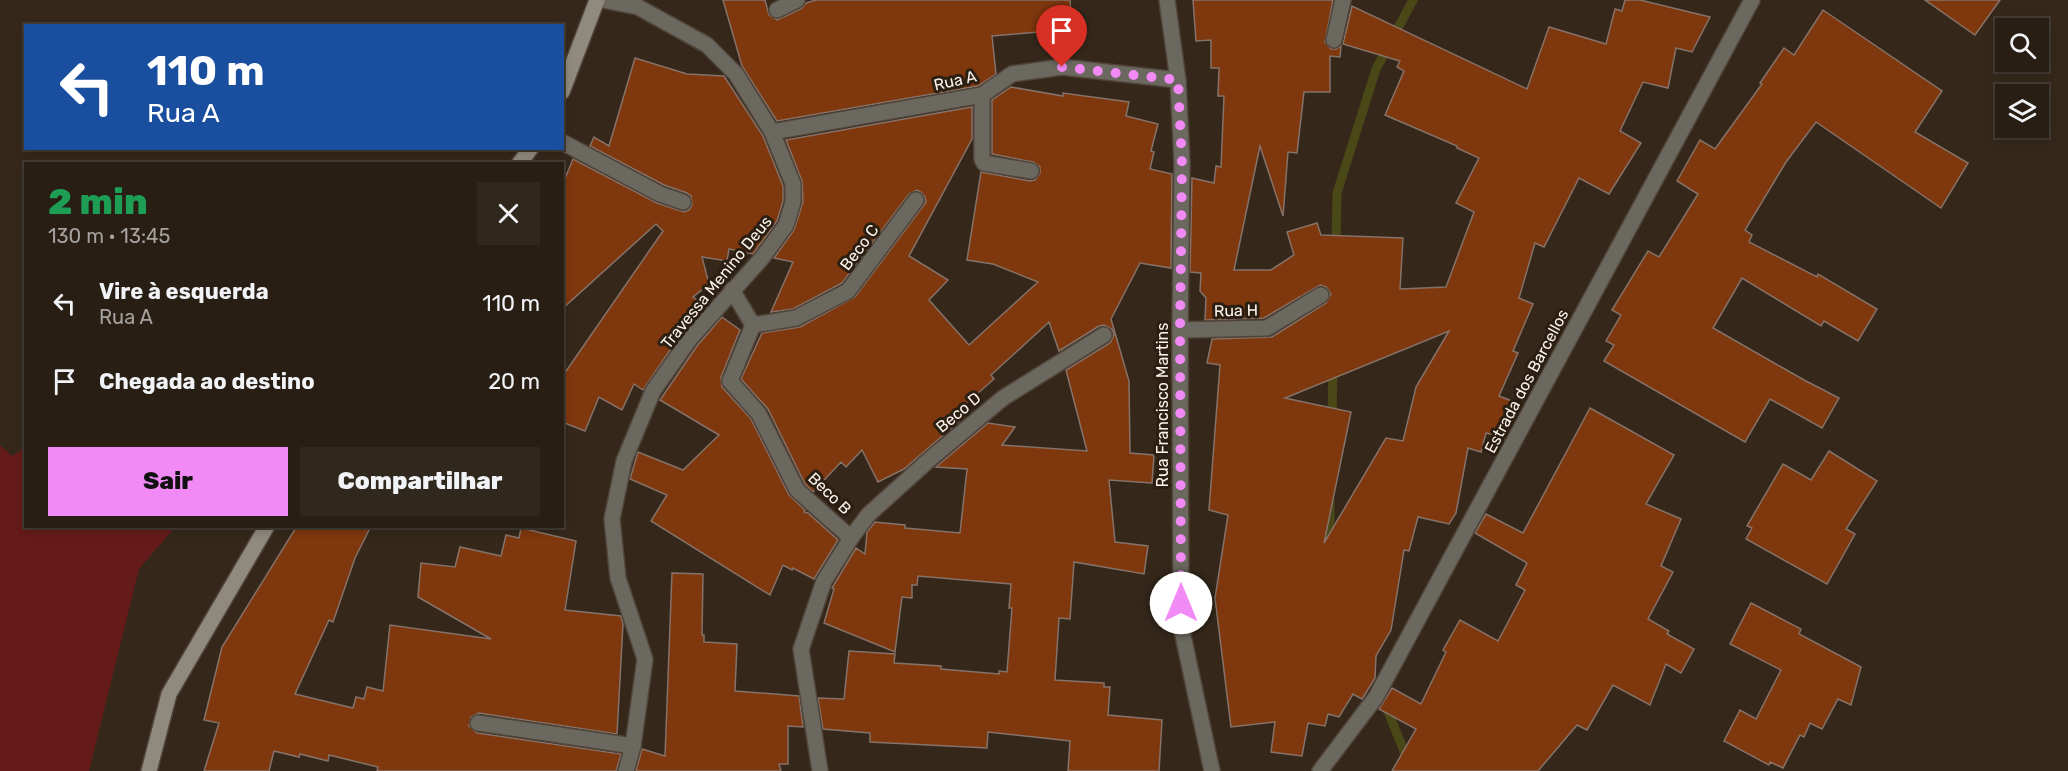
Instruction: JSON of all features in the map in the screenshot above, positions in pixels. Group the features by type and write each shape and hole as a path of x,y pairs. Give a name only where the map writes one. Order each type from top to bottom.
{"main road":[{"path":"564,87 597,0"},
{"path":"149,771 169,694 266,528"}],"street":[{"name":"Travessa Menino Deus","path":"603,0 638,7 707,45 736,74 772,132 793,184 793,202 786,225 762,258 688,340 653,391 624,462 612,519 618,578 645,659 633,746 626,771"},
{"path":"777,10 797,0"},
{"name":"Rua Francisco Martins","path":"1167,0 1178,80 1182,164 1180,330 1182,626 1212,771"},
{"path":"1334,39 1343,0"},
{"name":"Estrada dos Barcellos","path":"1320,771 1376,697 1752,0"},
{"name":"Rua A","path":"772,132 982,95 1012,74 1062,67 1178,80"},
{"path":"982,95 982,159 984,163 1031,171"},
{"path":"564,143 660,194 683,202"},
{"name":"Beco C","path":"753,325 796,318 848,291 916,200"},
{"path":"732,290 753,325"},
{"name":"Rua H","path":"1180,330 1267,328 1321,295"},
{"name":"Beco B","path":"753,325 730,381 759,414 797,490 851,538 824,581 801,649 820,771"},
{"name":"Beco D","path":"851,538 868,515 1003,398 1104,335"},
{"path":"478,723 633,746"}],"shaded area":[{"path":"0,445 12,456 24,449 24,528 174,528 139,569 89,771 0,771"}],"building":[{"path":"723,0 765,0 769,15 777,20 801,9 806,3 816,0 1070,0 1072,29 992,36 996,74 978,86 777,121 742,66"},
{"path":"1193,0 1333,0 1325,42 1331,49 1341,46 1340,57 1330,56 1330,92 1304,92 1297,153 1288,152 1283,216 1260,146 1234,270 1271,270 1294,255 1287,232 1317,223 1321,235 1403,238 1400,289 1446,287 1474,212 1456,203 1479,158 1385,115 1404,71 1397,67 1400,61 1343,44 1352,6 1527,89 1549,27 1606,44 1615,9 1622,11 1625,0 1640,0 1710,17 1692,52 1676,48 1668,88 1643,82 1620,131 1641,143 1609,194 1579,178 1544,247 1535,243 1519,298 1533,304 1513,351 1518,353 1499,396 1512,401 1499,436 1486,433 1481,452 1468,448 1456,513 1449,524 1418,517 1409,551 1404,550 1391,630 1376,656 1375,678 1362,699 1353,694 1339,717 1328,714 1325,726 1308,723 1302,756 1271,752 1275,722 1231,727 1215,598 1228,515 1209,510 1220,365 1207,363 1212,339 1272,337 1326,303 1331,294 1326,287 1320,285 1264,318 1205,320 1206,298 1200,291 1201,273 1190,272 1192,178 1214,183 1216,166 1221,167 1224,96 1218,96 1219,68 1211,68 1211,40 1196,41","holes":["1449,331 1416,387 1403,441 1386,438 1324,543 1351,412 1285,398"]},
{"path":"1925,0 2000,0 1975,35"},
{"path":"1823,10 1942,91 1915,132 1968,163 1941,208 1816,122 1786,162 1745,230 1752,235 1749,242 1817,277 1818,274 1877,309 1858,341 1824,321 1821,326 1742,278 1713,328 1839,398 1822,428 1770,399 1745,442 1604,361 1614,345 1606,341 1621,315 1612,310 1648,251 1659,257 1698,194 1677,181 1700,140 1715,149 1762,84 1760,83 1784,48 1794,55"},
{"path":"635,58 687,74 724,76 763,136 783,186 783,201 777,221 753,254 729,249 727,261 702,257 709,284 693,297 706,306 681,334 643,390 634,384 622,410 599,397 585,431 564,423 564,374 663,231 656,224 564,307 564,181 573,159 657,203 684,212 692,205 691,196 687,193 664,185 590,146 594,137 609,146"},
{"path":"1011,87 1063,96 1063,93 1129,102 1126,116 1158,124 1151,151 1154,152 1150,169 1172,174 1171,268 1140,263 1111,319 1129,381 1130,453 1154,455 1152,483 1109,480 1115,542 1148,546 1144,574 1074,562 1070,619 1059,618 1055,680 1104,683 1104,687 1110,687 1108,715 1162,720 1159,771 1068,771 1070,741 988,732 987,748 870,742 870,733 823,729 818,698 844,699 849,651 895,654 894,663 941,666 941,669 999,674 999,671 1007,672 1012,608 1009,608 1011,584 918,576 917,585 912,585 912,598 902,597 895,652 824,623 834,589 832,588 856,548 865,554 867,532 875,522 905,525 905,528 960,533 967,469 936,467 988,423 1015,427 1002,445 1087,451 1066,370 1110,343 1114,335 1112,329 1104,325 1099,326 1059,351 1049,322 991,375 994,379 952,416 963,418 904,469 878,482 862,450 846,467 841,462 813,492 805,484 768,409 741,379 762,333 800,327 855,297 926,202 925,197 917,190 909,194 842,283 793,309 771,312 793,262 774,258 794,230 803,202 802,181 786,140 972,107 972,139 909,256 948,280 929,300 969,345 1038,282 993,264 967,260 981,172 1030,181 1035,180 1040,173 1040,167 1033,162 992,154 992,100"},
{"path":"722,317 740,330 721,377 722,387 751,419 789,495 805,510 804,512 838,540 814,579 783,565 770,595 651,521 667,495 630,479 638,452 683,470 719,435 660,400 697,346"},
{"path":"1590,408 1674,455 1646,504 1681,519 1661,566 1673,572 1648,619 1669,631 1667,634 1694,649 1681,673 1666,664 1650,705 1613,685 1587,730 1577,725 1538,771 1392,771 1416,729 1379,709 1392,688 1421,704 1446,652 1443,650 1460,620 1498,641 1525,590 1516,585 1527,563 1475,533 1486,514 1523,533"},
{"path":"1829,451 1877,481 1846,529 1855,534 1827,584 1746,539 1752,528 1747,526 1783,464 1811,480"},
{"path":"296,528 370,528 355,558 333,622 329,620 295,694 353,708 356,697 364,699 367,687 383,691 390,625 491,639 418,597 421,563 455,567 460,547 501,556 506,535 519,538 521,528 576,541 565,610 621,616 623,624 617,734 479,713 471,717 469,726 477,733 621,754 616,771 377,771 378,767 329,755 328,761 274,751 269,771 204,771 219,723 204,720 222,647"},
{"path":"672,573 703,574 702,635 704,635 704,642 737,644 735,691 799,696 803,727 788,726 788,764 779,764 781,771 636,771 642,749 665,756"},
{"path":"1751,603 1801,629 1799,634 1861,667 1851,705 1838,699 1822,729 1810,723 1804,737 1800,735 1783,768 1770,762 1769,765 1724,741 1740,710 1756,719 1781,670 1730,644"}],"waterway":[{"path":"1336,245 1337,193 1376,69 1413,0"},
{"path":"1332,419 1333,367"},
{"path":"1330,502 1330,545"},
{"path":"1385,704 1412,771"}],"route":[{"path":"1062,67 1178,80 1182,164 1181,603"}]}
